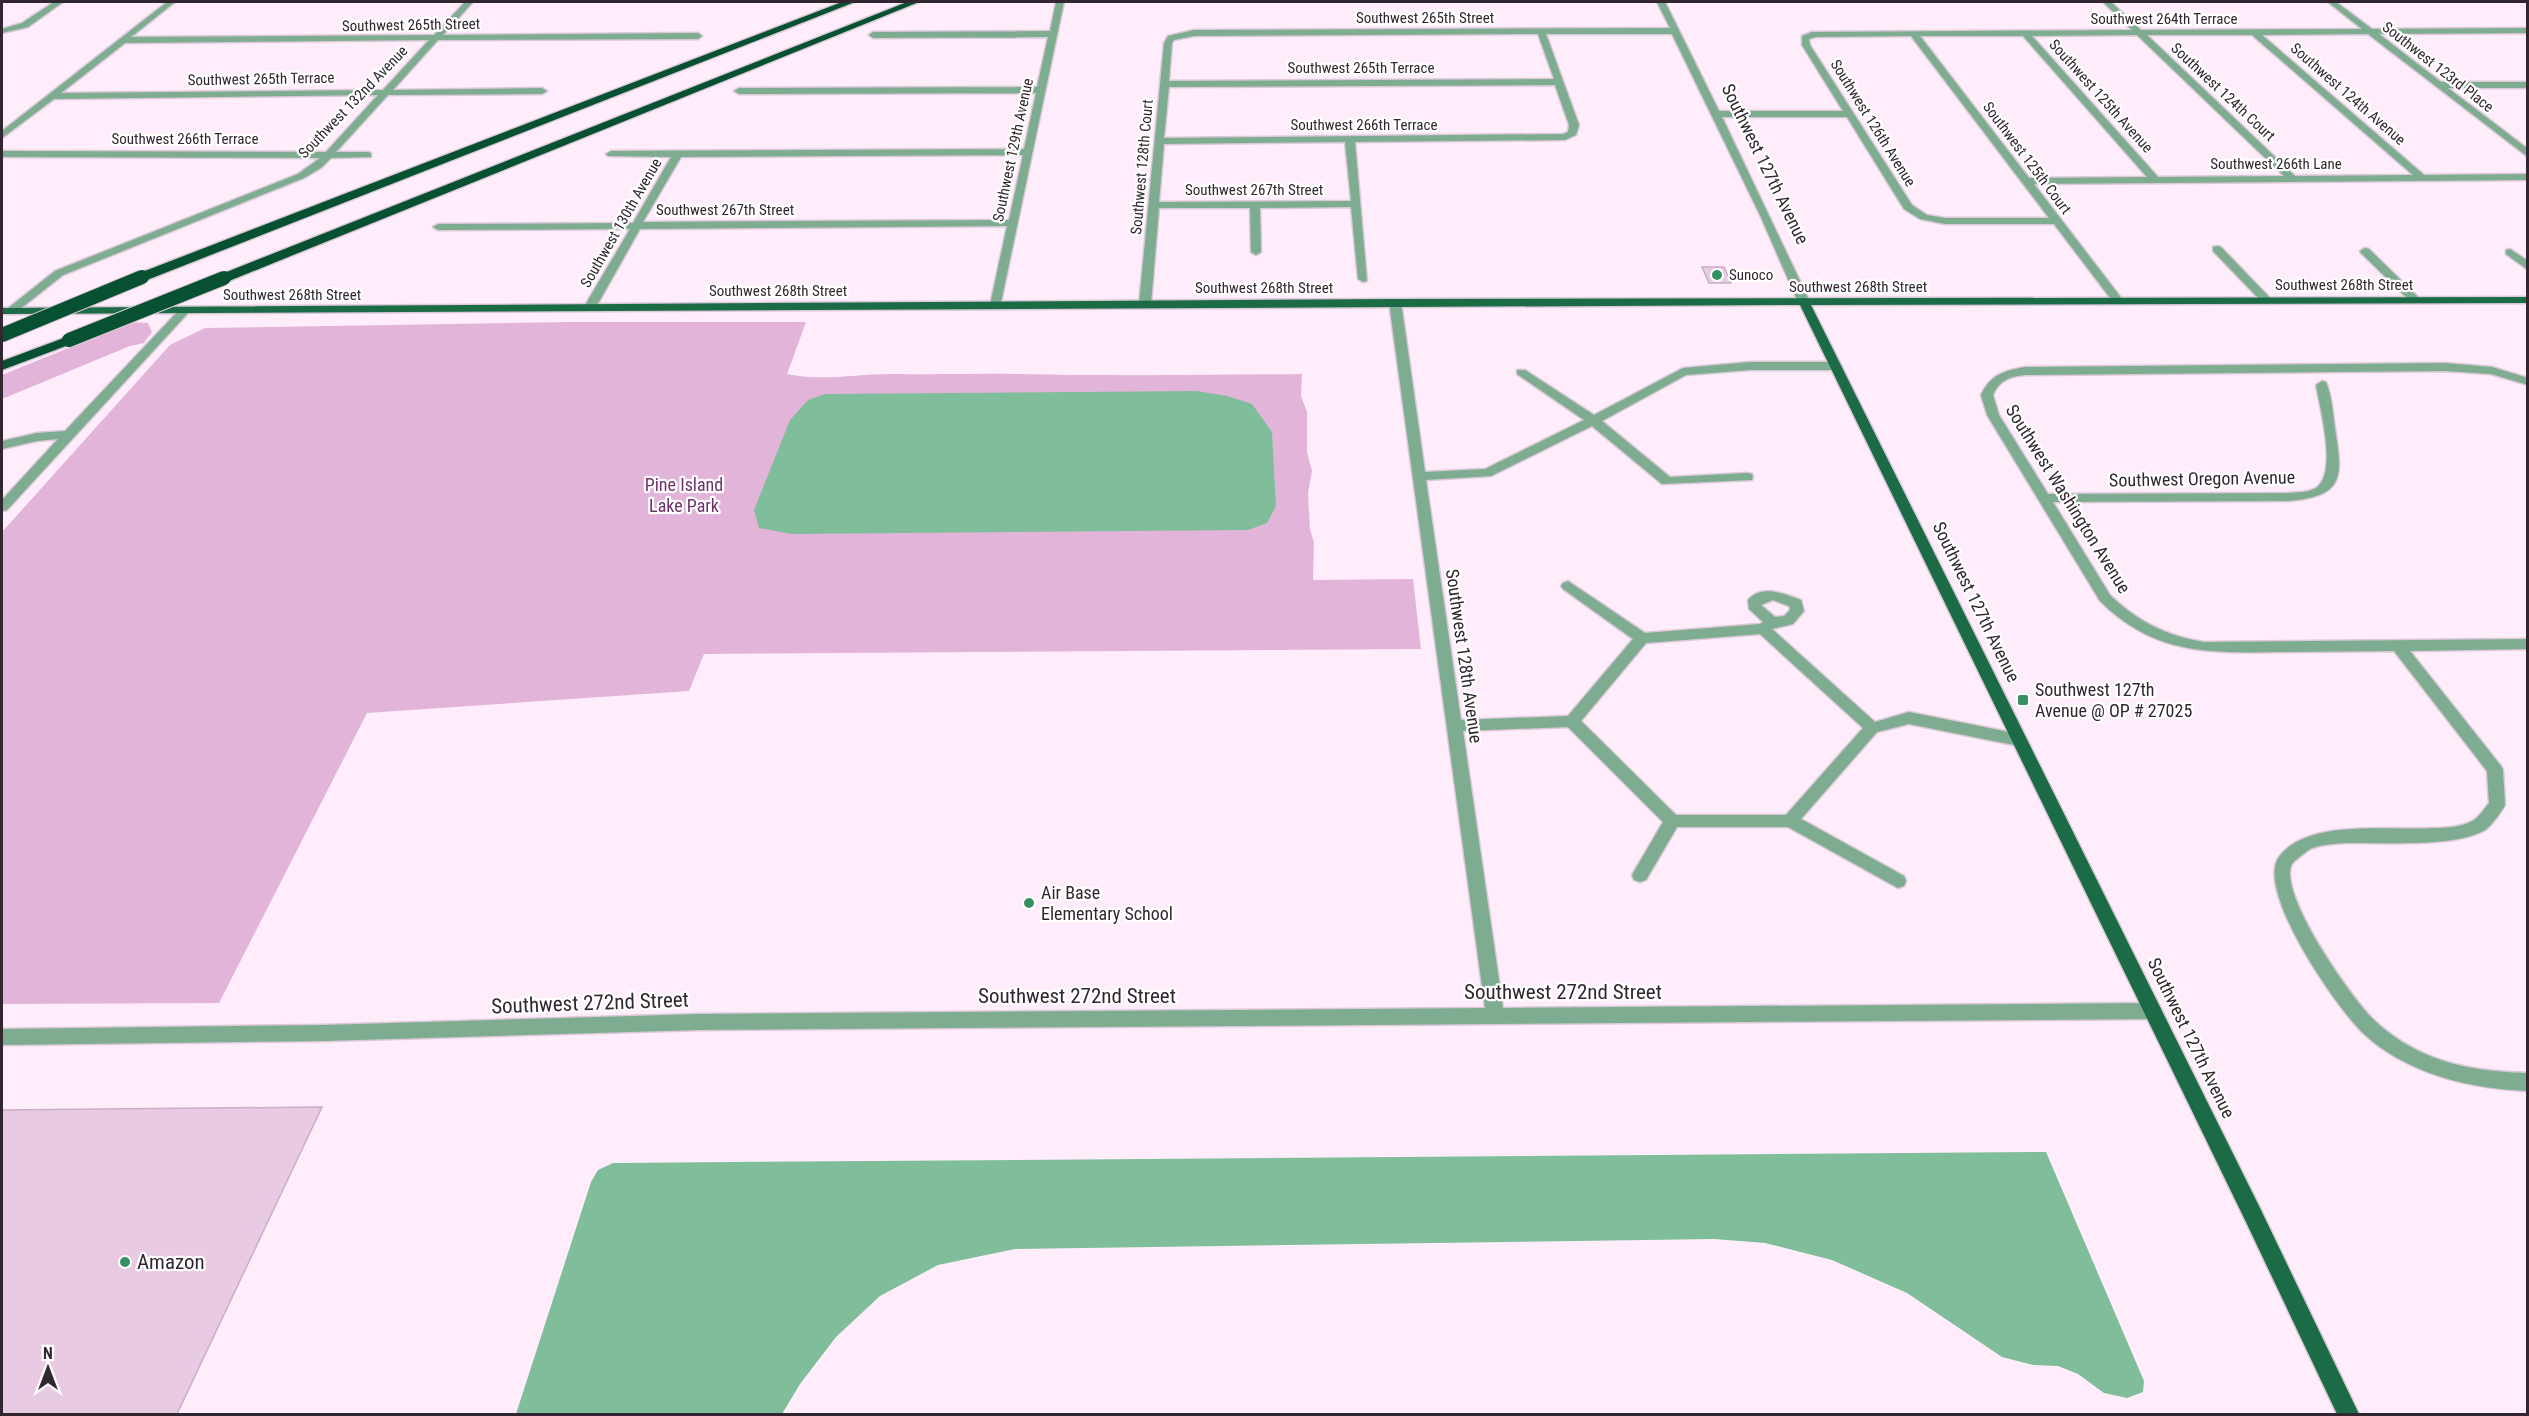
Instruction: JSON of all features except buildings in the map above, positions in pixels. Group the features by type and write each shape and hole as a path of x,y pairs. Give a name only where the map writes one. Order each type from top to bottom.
{"highway":[{"path":"2,335 142,277 850,2"},
{"path":"2,366 914,2"}],"main road":[{"name":"Southwest 268th Street","path":"6,311 1395,302 2528,300"},
{"name":"Southwest 127th Avenue","path":"1804,302 2348,1414"}],"street":[{"path":"2,31 25,25 59,2"},
{"path":"2,135 171,2"},
{"name":"Southwest 132nd Avenue","path":"6,311 59,273 302,176 318,166 470,2"},
{"name":"Southwest 129th Avenue","path":"996,305 1060,2"},
{"name":"Southwest 127th Avenue","path":"1661,2 1765,215 1804,302"},
{"name":"Southwest 124th Court","path":"2107,2 2293,179"},
{"name":"Southwest 123rd Place","path":"2332,2 2528,154"},
{"path":"1541,31 1559,82"},
{"name":"Southwest 265th Street","path":"1175,36 1194,33 1675,31"},
{"name":"Southwest 264th Terrace","path":"1805,38 1815,34 1912,33 2524,31"},
{"name":"Southwest 125th Court","path":"1912,33 2118,301"},
{"name":"Southwest 125th Avenue","path":"2025,33 2155,180"},
{"name":"Southwest 124th Avenue","path":"2255,33 2422,178"},
{"path":"873,35 1053,34"},
{"name":"Southwest 265th Street","path":"125,40 698,36"},
{"name":"Southwest 128th Court","path":"1145,304 1168,43 1175,36"},
{"name":"Southwest 126th Avenue","path":"1805,38 1806,45 1908,207 1924,217 1945,220 2055,221"},
{"name":"Southwest 265th Terrace","path":"1164,84 1559,82"},
{"name":"Southwest 266th Terrace","path":"1159,141 1550,139 1570,136 1574,125 1559,82"},
{"path":"2439,85 2528,85"},
{"path":"739,91 1041,90"},
{"name":"Southwest 265th Terrace","path":"53,96 542,91"},
{"path":"1716,114 1850,114"},
{"path":"1350,140 1363,279"},
{"path":"2513,143 2528,143"},
{"path":"611,154 1028,152"},
{"name":"Southwest 266th Terrace","path":"2,154 330,153 368,155"},
{"name":"Southwest 130th Avenue","path":"590,307 678,153"},
{"name":"Southwest 266th Lane","path":"2025,181 2528,177"},
{"name":"Southwest 267th Street","path":"1154,206 1355,204"},
{"path":"1255,205 1256,252"},
{"name":"Southwest 267th Street","path":"438,226 1013,223"},
{"path":"2217,249 2267,301"},
{"path":"2365,251 2415,300"},
{"path":"2510,252 2528,267"},
{"name":"Southwest 128th Avenue","path":"1395,302 1494,1014"},
{"path":"2,507 185,310"},
{"path":"1420,476 1487,473 1683,372 1750,366 1836,366"},
{"name":"Southwest Washington Avenue","path":"2528,382 2492,371 2445,367 2297,367 2012,373 1995,380 1986,396 1989,405 2105,598 2124,617 2148,632 2204,648 2528,644"},
{"path":"1521,372 1593,420 1667,481 1747,477"},
{"name":"Southwest Oregon Avenue","path":"2044,498 2288,496 2309,495 2320,491 2328,484 2334,471 2322,386"},
{"path":"2,445 37,437 69,435"},
{"path":"1568,586 1642,638 1767,626 1872,728"},
{"path":"1572,721 1642,638"},
{"path":"2398,646 2495,770 2503,783 2506,798 2505,813 2498,825 2480,833 2452,836 2344,836 2307,842 2295,848 2286,859 2282,875 2284,892 2302,930 2351,1006 2367,1025 2390,1043 2412,1057 2448,1072 2478,1079 2528,1082"},
{"path":"1790,821 1872,728 1909,718 2019,740"},
{"path":"1453,726 1572,721 1672,821 1790,821 1898,881"},
{"path":"1640,875 1672,821"},
{"name":"Southwest 272nd Street","path":"2,1036 394,1032 700,1022 1494,1014 2152,1011"}],"green space":[{"path":"132,322 148,323 152,332 144,343 130,346 2,399 2,375"},
{"name":"Pine Island Lake Park","path":"570,322 806,322 787,374 813,377 883,374 1302,374 1301,396 1307,412 1307,452 1312,471 1308,493 1310,530 1314,542 1313,580 1413,579 1421,649 704,654 689,691 367,713 219,1003 2,1004 2,532 170,345 205,328"}],"shaded area":[{"path":"1197,391 1227,396 1252,404 1272,432 1276,506 1267,523 1248,530 791,534 759,528 754,510 790,420 808,400 825,394"},
{"path":"2046,1152 2144,1381 2143,1392 2127,1398 2104,1393 2078,1374 2058,1366 2033,1365 2002,1357 1907,1293 1832,1260 1765,1243 1714,1239 1015,1249 938,1265 880,1296 836,1337 800,1384 782,1414 516,1414 591,1182 598,1170 613,1163"}],"place":[{"name":"Sunoco","path":"1717,275"},
{"name":"Southwest 127th Avenue @ OP # 27025","path":"2023,700"},
{"name":"Air Base Elementary School","path":"1029,903"},
{"name":"Amazon","path":"125,1262"}]}
